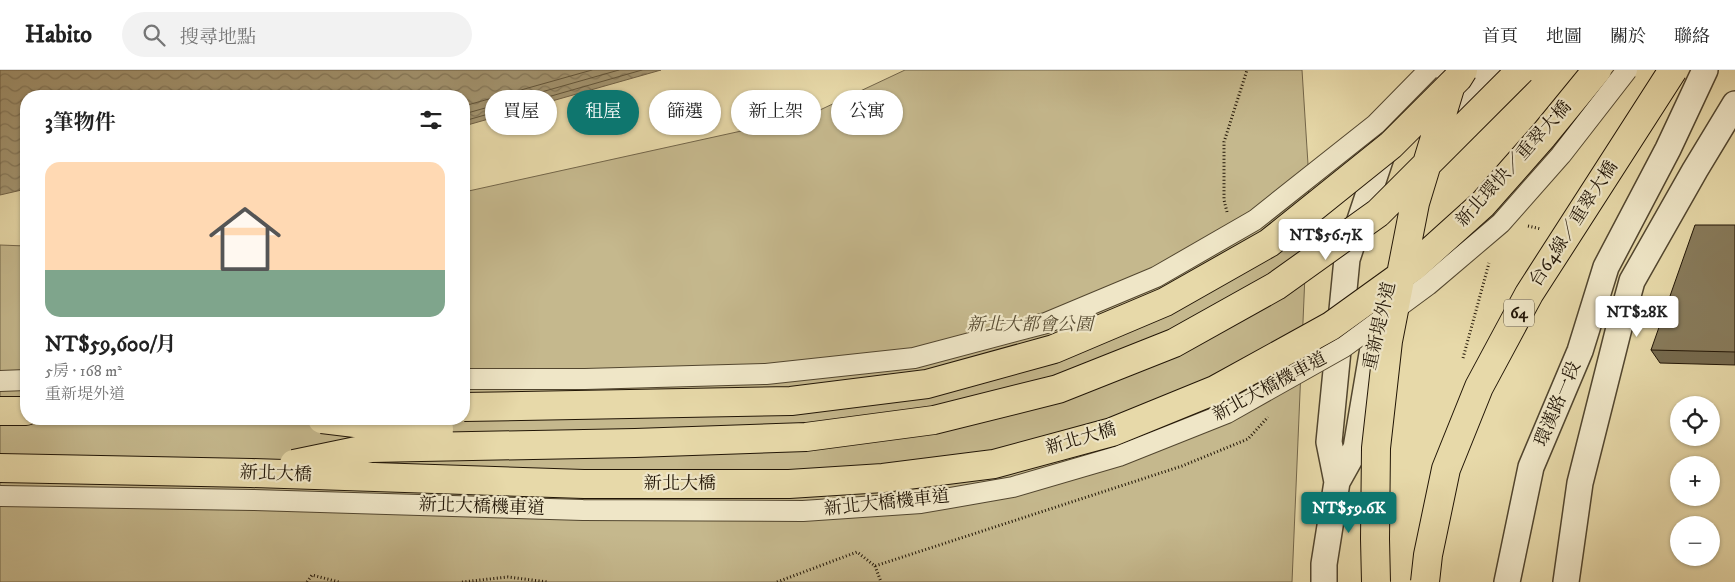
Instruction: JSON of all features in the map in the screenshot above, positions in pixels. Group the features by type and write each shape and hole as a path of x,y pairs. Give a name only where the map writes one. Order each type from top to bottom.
{"highway":[{"path":"1376,582 1376,448 1388,341 1415,203 1456,70"},
{"path":"470,407 791,401 928,384 1054,349 1165,302 1269,243 1391,145 1463,70"},
{"path":"372,425 406,429 582,433 839,424 994,393 1053,375 1131,346 1258,283 1379,198 1472,102 1506,70"},
{"path":"251,473 371,448 635,443 806,437 934,420 1058,389 1174,343 1276,286 1378,213 1521,70"},
{"name":"新北環快／重翠大橋","path":"1331,326 1413,267 1483,204 1544,136 1597,70"},
{"name":"台64線／重翠大橋","path":"1425,582 1428,555 1446,469 1479,387 1529,294 1673,70"},
{"name":"新北大橋","path":"0,468 251,473 584,484 789,484 883,478 984,465 1112,432 1215,390 1331,326"},
{"path":"0,411 20,411"}],"street":[{"path":"470,379 766,374 914,358 1046,323 1156,278 1255,220 1376,124 1429,70"},
{"name":"重新堤外道","path":"1324,582 1324,564 1337,482 1330,442 1347,259 1386,142 1438,70"},
{"name":"重新堤外道","path":"1337,482 1356,448 1375,336 1425,157 1489,70"},
{"name":"新北大橋機車道","path":"0,496 243,500 583,510 803,511 920,503 1013,486 1119,456 1227,413 1344,346 1428,285 1501,224 1561,155 1627,70"},
{"name":"環漢路一段","path":"1507,582 1531,467 1580,351 1606,267 1668,149 1705,70"},
{"name":"環漢路一段","path":"1566,582 1580,483 1632,281 1735,104"},
{"path":"0,381 20,380"}],"path":[{"path":"875,566 881,582"},
{"path":"307,582 312,575 339,582"},
{"path":"462,582 508,577 548,582"}],"green space":[{"name":"新北大都會公園","path":"905,70 1302,70 1309,180 1292,582 0,582 0,245 20,246 20,425 470,425 470,191 731,133 731,135 821,135 821,109 831,105 831,135 903,135 903,90 862,90"}],"water":[{"path":"0,70 661,70 591,90 567,90 567,97 557,100 557,90 485,90 485,120 470,124 470,90 20,90 20,190 0,195"}],"building":[{"path":"1695,225 1735,225 1735,352 1651,350"}]}
